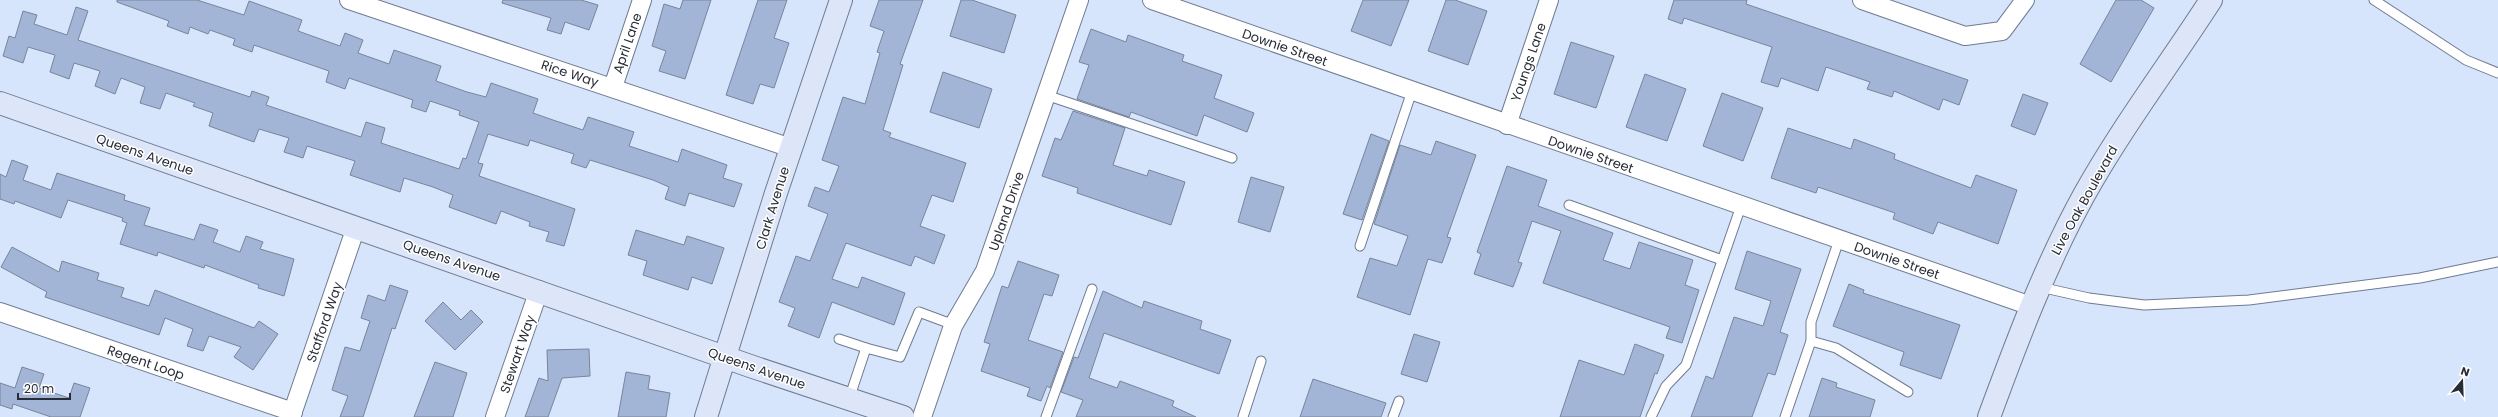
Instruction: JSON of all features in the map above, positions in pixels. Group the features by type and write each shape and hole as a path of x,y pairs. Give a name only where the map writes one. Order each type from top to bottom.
{"main road":[{"name":"Clark Avenue","path":"706,417 791,148 841,0"},
{"name":"Live Oak Boulevard","path":"1989,417 2035,296 2074,214 2106,158 2211,0"},
{"name":"Queens Avenue","path":"0,103 539,290 726,357 903,417"}],"street":[{"name":"Rice Way","path":"349,0 613,87 791,148"},
{"name":"April Lane","path":"613,87 642,0"},
{"name":"Upland Drive","path":"922,417 954,325 985,271 1079,0"},
{"name":"Downie Street","path":"1152,0 1840,240 2035,296"},
{"name":"Youngs Lane","path":"1507,125 1550,0"},
{"path":"1862,0 1965,36 2002,31 2025,0"},
{"name":"Stafford Way","path":"292,415 356,227"},
{"name":"Stewart Way","path":"495,417 539,290"},
{"name":"Regent Loop","path":"0,312 292,415"}],"lane":[{"path":"2374,0 2466,60 2497,73"},
{"path":"1360,246 1412,91"},
{"path":"1046,94 1232,158"},
{"path":"1569,205 1722,260"},
{"path":"1651,417 1666,386 1686,365 1741,206"},
{"path":"1785,417 1811,341 1811,322 1840,240"},
{"path":"2035,296 2089,298 2144,305 2249,300 2420,278 2498,262"},
{"path":"1046,417 1092,289"},
{"path":"839,339 900,357 918,312 954,325"},
{"path":"1811,341 1836,348 1908,392"},
{"path":"849,399 866,348"},
{"path":"1243,417 1261,361"},
{"path":"1393,417 1399,401"}],"building":[{"path":"117,0 197,0 244,15 249,1 302,20 298,31 340,46 345,33 363,40 358,53 389,64 394,50 441,66 436,81 467,92 486,97 491,83 538,99 533,113 553,120 583,130 588,117 634,132 629,146 678,162 682,149 727,165 723,178 742,184 734,207 689,193 685,206 665,199 669,187 653,180 590,160 586,168 571,163 574,154 530,140 528,146 488,134 478,163 483,164 479,176 575,209 564,246 546,241 549,232 529,226 530,222 501,211 496,224 449,207 453,195 433,187 404,178 400,192 350,175 355,161 307,146 303,158 284,152 289,138 259,129 254,142 209,126 213,113 193,106 195,103 166,93 160,109 140,103 145,87 121,78 115,94 95,86 100,71 74,63 69,79 50,72 55,55 28,47 23,63 3,56 9,36 15,38 23,11 37,15 34,24 67,35 76,7 88,11 78,40 250,97 252,91 269,97 266,105 361,137 366,122 385,128 381,143 459,169 463,158 466,159 479,122 459,115 460,111 430,101 426,112 411,107 413,100 349,78 345,89 326,82 329,71 254,45 252,52 233,45 235,39 210,30 208,34 190,27 188,34 167,26 169,21 117,2"},
{"path":"503,0 581,0 598,5 589,30 565,22 561,34 547,30 551,18 502,3"},
{"path":"683,0 711,0 685,79 659,71 666,51 652,46 664,4 680,9"},
{"path":"758,0 787,0 774,38 789,43 774,88 760,84 753,104 726,95"},
{"path":"879,0 923,0 900,64 903,65 883,130 891,133 889,137 966,163 953,202 932,195 920,226 945,235 934,264 915,256 911,266 846,243 832,279 858,288 862,277 905,293 894,325 832,302 819,338 788,326 795,308 779,302 796,256 810,261 828,214 808,206 815,187 829,192 839,166 822,160 843,97 865,104 880,53 877,52 884,31 870,26"},
{"path":"961,0 972,0 1016,15 1004,53 950,36"},
{"path":"1363,0 1409,0 1391,46 1351,31"},
{"path":"1446,0 1455,0 1487,11 1468,65 1428,51"},
{"path":"1674,0 1747,0 1746,4 1968,80 1959,105 1943,99 1939,110 1894,91 1892,97 1867,89 1870,82 1826,67 1818,91 1781,78 1778,87 1761,82 1772,47 1684,18 1682,24 1668,19"},
{"path":"2116,0 2141,0 2154,8 2111,82 2080,64"},
{"path":"1091,29 1126,42 1128,35 1184,55 1182,61 1222,75 1214,98 1254,113 1247,132 1204,115 1197,136 1131,112 1129,117 1077,99 1089,65 1079,62"},
{"path":"1571,42 1614,56 1596,108 1554,94"},
{"path":"943,72 992,89 979,128 930,112"},
{"path":"1645,74 1686,89 1667,141 1626,127"},
{"path":"1722,93 1763,108 1743,161 1703,146"},
{"path":"2023,94 2048,103 2035,135 2011,126"},
{"path":"1073,111 1125,128 1113,165 1147,176 1149,170 1185,182 1171,225 1077,193 1078,188 1042,176 1055,138 1061,140"},
{"path":"1788,128 1851,149 1854,139 1895,154 1894,159 1971,188 1976,175 2017,190 1998,244 1938,222 1933,234 1893,219 1895,213 1818,187 1816,193 1771,178"},
{"path":"1371,134 1389,141 1362,220 1343,214"},
{"path":"1436,141 1476,155 1447,237 1451,238 1442,263 1428,259 1410,315 1357,297 1370,258 1397,266 1408,236 1374,224 1400,145 1431,155"},
{"path":"12,160 28,166 23,180 51,190 57,173 125,195 124,200 150,208 144,225 194,240 200,224 218,230 213,242 240,252 246,236 263,242 260,249 294,259 284,296 258,288 259,285 205,265 204,268 158,252 157,256 120,244 127,223 122,221 123,218 68,200 61,218 15,201 14,204 0,199 0,174 6,177"},
{"path":"1507,166 1547,180 1538,206 1613,233 1603,260 1630,269 1639,242 1693,260 1685,285 1699,290 1682,343 1666,338 1670,327 1543,283 1561,231 1532,221 1518,262 1522,263 1513,287 1474,274 1481,254 1477,252"},
{"path":"1251,177 1284,187 1270,232 1238,222"},
{"path":"636,230 684,245 687,236 724,248 712,284 692,277 688,290 643,275 647,261 628,255"},
{"path":"12,247 59,272 62,261 99,273 97,280 124,288 121,297 149,306 155,290 254,328 259,321 278,334 253,370 234,357 241,347 209,336 203,351 187,346 193,329 165,318 159,335 45,297 47,292 1,267"},
{"path":"1747,251 1801,269 1780,332 1788,335 1775,375 1768,373 1752,417 1691,417 1706,376 1713,379 1734,317 1763,326 1771,301 1735,289"},
{"path":"1018,261 1059,275 1052,296 1044,294 1028,340 1063,352 1050,388 1047,386 1041,401 1027,396 1030,388 981,371 990,344 984,342 1002,286 1008,288"},
{"path":"1849,284 1864,290 1863,293 1960,325 1941,379 1900,365 1904,352 1833,326"},
{"path":"390,285 408,291 395,329 392,328 363,417 340,417 348,396 332,390 345,347 360,351 370,321 361,318 368,295 385,301"},
{"path":"1103,291 1142,308 1144,301 1202,321 1200,329 1231,340 1219,374 1104,333 1089,378 1117,388 1120,381 1174,401 1172,406 1196,417 1076,417 1083,400 1061,392 1074,357 1078,358"},
{"path":"443,302 461,320 471,310 483,322 455,350 425,321"},
{"path":"1414,334 1440,342 1427,382 1401,374"},
{"path":"1635,344 1664,355 1657,374 1655,373 1640,417 1560,417 1579,360 1624,375"},
{"path":"589,349 590,376 562,378 548,417 525,417 539,378 548,381 547,350"},
{"path":"435,362 467,373 453,417 414,417"},
{"path":"22,367 44,374 39,388 69,398 74,383 90,388 80,417 51,417 13,404 12,409 0,405 0,383 15,388"},
{"path":"626,372 650,376 648,389 670,393 666,417 618,417"},
{"path":"1822,378 1837,383 1836,387 1875,400 1870,417 1809,417"},
{"path":"1313,379 1386,403 1381,417 1300,417"}]}
